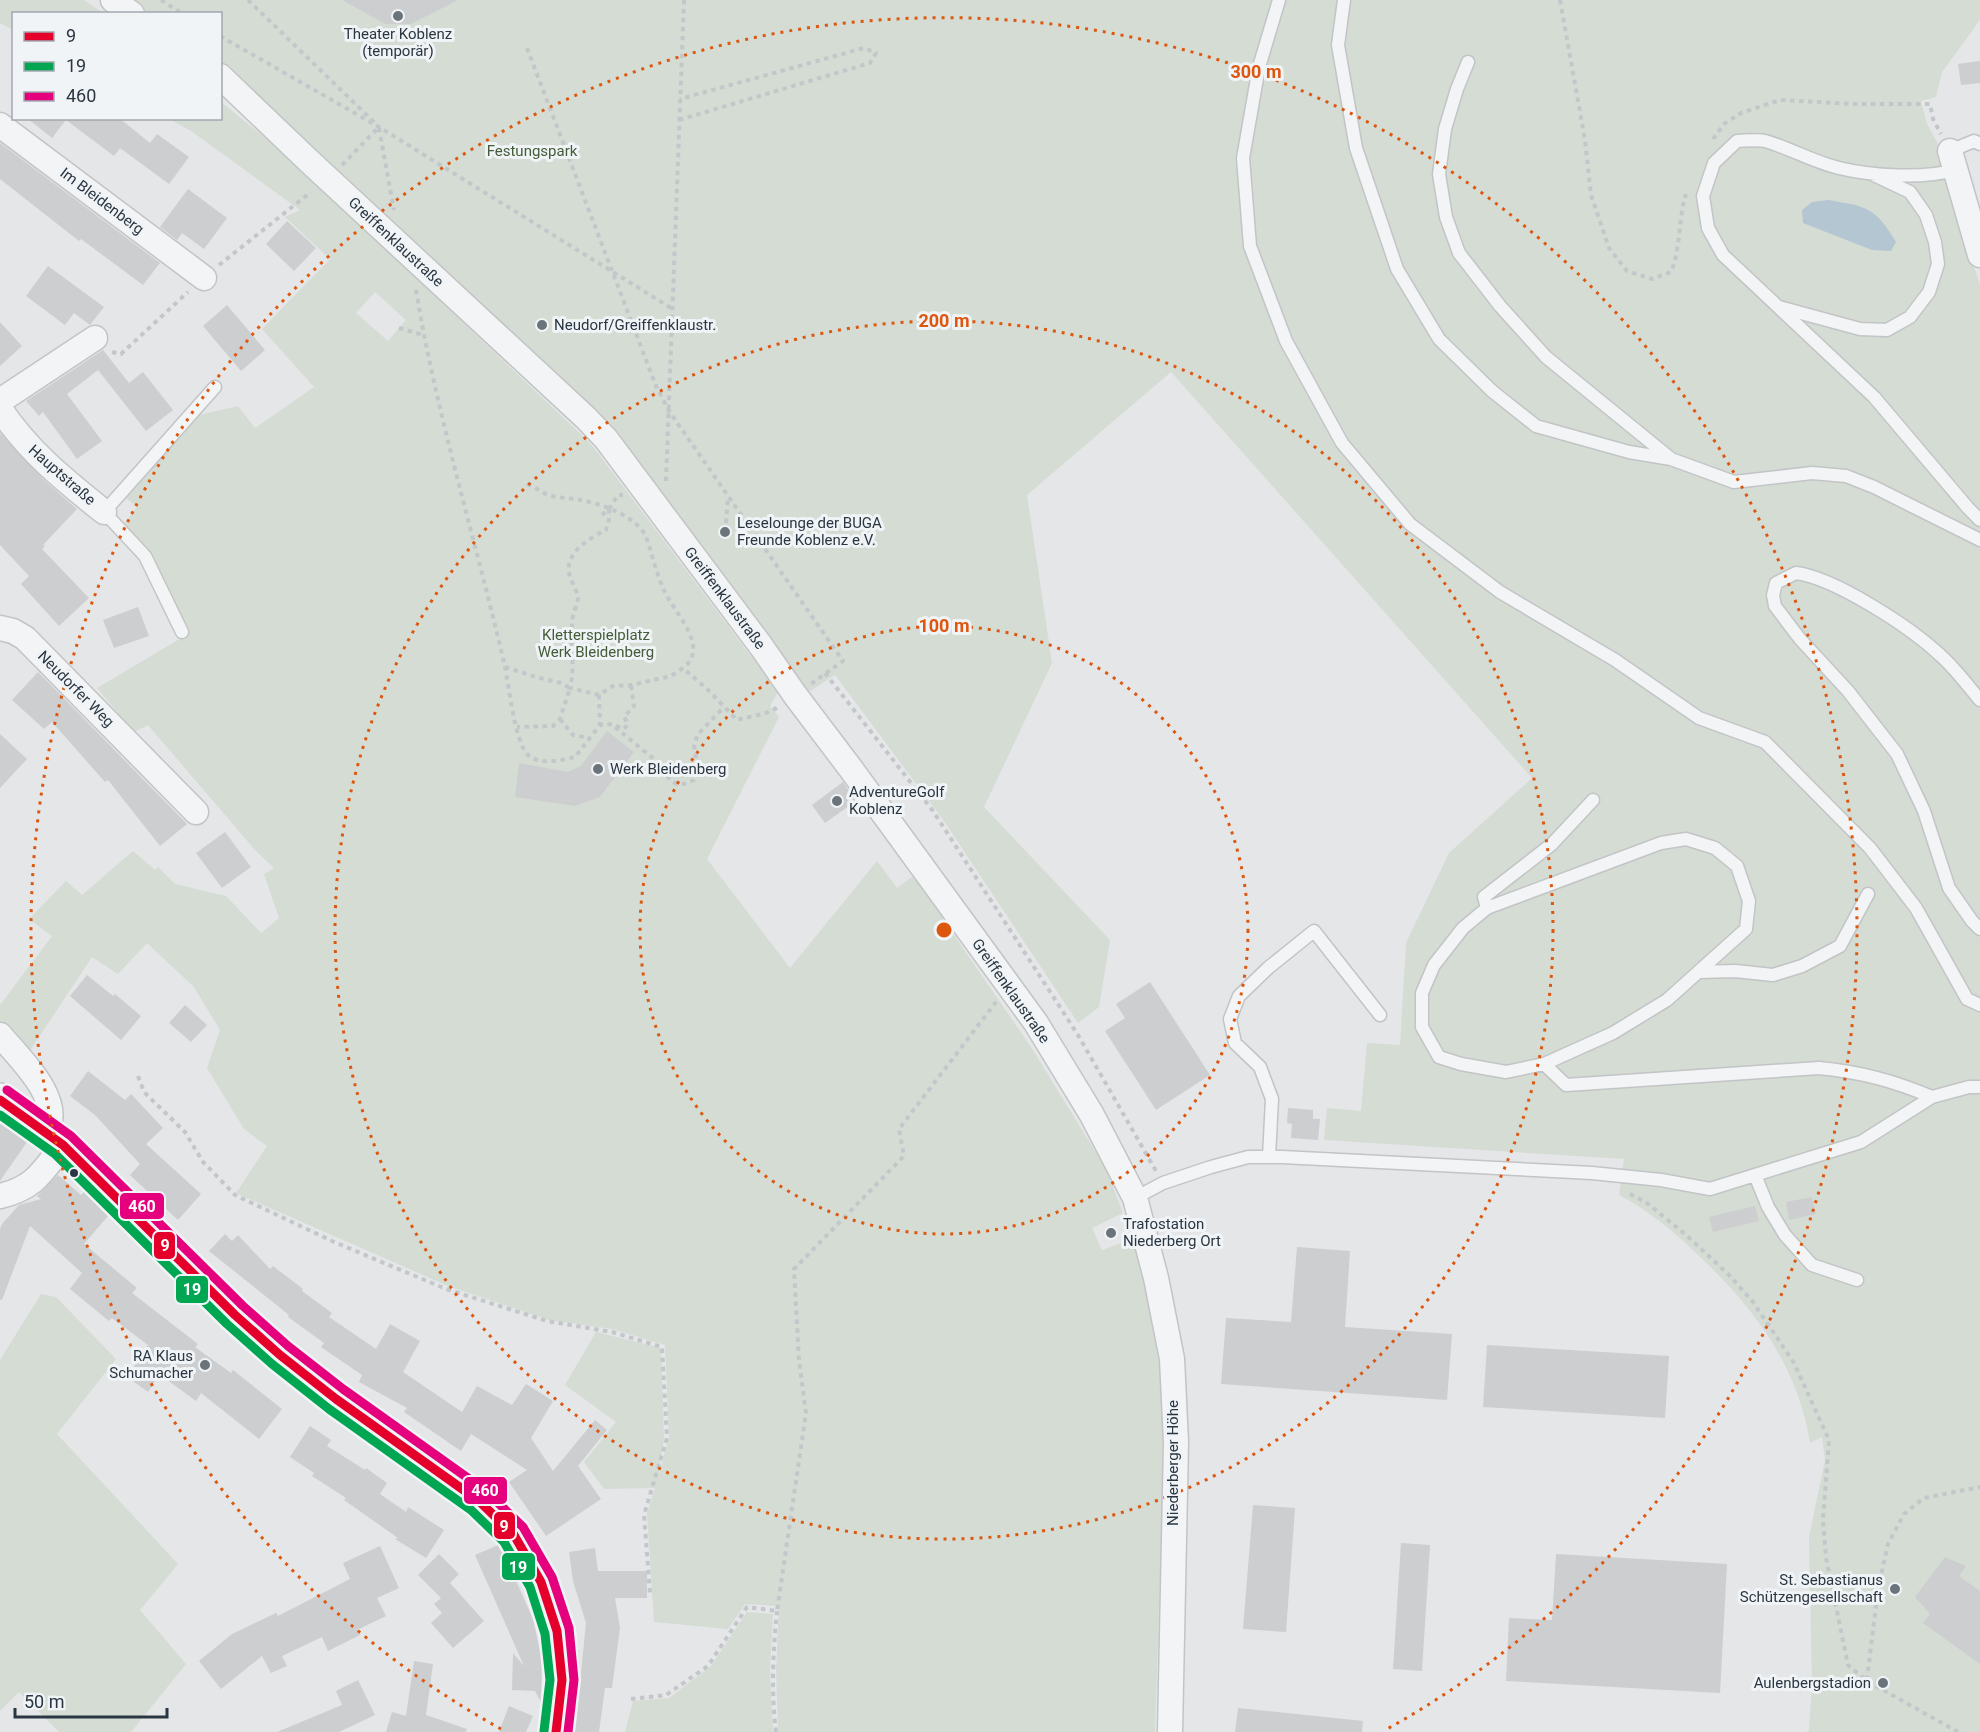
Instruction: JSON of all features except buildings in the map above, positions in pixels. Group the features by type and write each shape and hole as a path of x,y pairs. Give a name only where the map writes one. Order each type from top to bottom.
{"main road":[{"path":"0,1100 55,1138 235,1316 273,1349 327,1392 479,1501 514,1535 541,1582 557,1631 562,1680 556,1732"}],"street":[{"path":"112,0 129,12"},
{"name":"Greiffenklaustraße","path":"222,78 606,439 761,646 1036,1023 1092,1115 1135,1198"},
{"name":"Im Bleidenberg","path":"0,125 197,284"},
{"path":"1952,160 1973,210 1980,255"},
{"path":"0,401 95,338"},
{"name":"Hauptstraße","path":"0,409 13,429 45,464 104,512"},
{"name":"Neudorfer Weg","path":"0,628 13,631 25,638 196,812"},
{"path":"0,1035 33,1075 49,1101 55,1138 32,1184 24,1189 0,1196"},
{"name":"Niederberger Höhe","path":"1135,1198 1156,1278 1172,1359 1176,1442 1170,1732"}],"lane":[{"path":"1279,0 1259,67 1243,158 1250,246 1286,340 1342,443 1410,524 1500,592 1615,660 1699,718 1765,742 1869,848 1916,908 1967,999 1980,1005"},
{"path":"1344,0 1338,45 1356,148 1397,269 1439,339 1492,391 1536,426 1629,452 1671,459 1734,482 1812,473 1846,476 1874,487 1980,540"},
{"path":"1468,62 1445,129 1439,174 1446,217 1459,253 1500,306 1546,357 1671,459"},
{"path":"1980,144 1974,141 1935,176 1839,168 1763,141 1737,141 1714,163 1703,196 1708,228 1723,255 1874,397 1980,520"},
{"path":"1778,306 1860,329 1887,330 1910,317 1929,292 1938,264 1935,242 1926,215 1910,192 1868,172"},
{"path":"182,632 145,556 104,512 214,387"},
{"path":"1980,700 1940,655 1882,613 1824,580 1810,575 1796,573 1776,583 1773,595 1776,606 1800,639 1848,691 1898,754 1924,811 1949,888 1980,929"},
{"path":"1487,908 1484,897 1552,844 1593,800"},
{"path":"1686,839 1714,848 1737,866 1749,901 1746,929 1698,972 1667,1000 1613,1033 1544,1064 1506,1072 1461,1064 1439,1057 1422,1027 1422,993 1434,965 1463,928 1487,908 1661,843 1686,839"},
{"path":"1698,972 1735,971 1773,975 1802,966 1840,946 1868,894"},
{"path":"1269,1157 1272,1100 1260,1067 1235,1042 1230,1019 1239,996 1268,968 1314,931 1380,1015"},
{"path":"1544,1064 1566,1084 1819,1068 1854,1071 1897,1082 1932,1097"},
{"path":"1135,1198 1163,1183 1248,1157 1592,1173 1661,1180 1710,1189 1861,1142 1932,1097 1969,1087 1980,1087"},
{"path":"1755,1175 1768,1207 1785,1235 1812,1265 1857,1280"}],"path":[{"path":"161,0 180,12"},
{"path":"248,0 379,127 414,281 423,335 457,480 505,666 521,746 529,757 547,762 575,758 600,725 599,695"},
{"path":"666,481 684,0"},
{"path":"1560,0 1585,140 1591,195 1609,248 1627,271"},
{"path":"222,37 379,127 671,308"},
{"path":"527,48 656,387 669,411 843,661 770,713 761,712 737,720 683,668"},
{"path":"679,120 870,63 876,53 864,48 680,99"},
{"path":"95,338 111,352 121,354 197,284 328,179 379,127"},
{"path":"399,328 423,335"},
{"path":"505,666 561,683 570,688 599,695 613,686 631,685 671,676 691,662 694,651 684,622 664,591 646,536 631,519 583,501 546,494 527,484"},
{"path":"602,515 618,495 625,495"},
{"path":"726,523 728,496"},
{"path":"517,727 553,726 560,719 572,680 570,669 574,661 573,614 578,599 568,571 570,561 575,551 606,530 609,509"},
{"path":"825,673 933,811 1078,1035 1163,1183"},
{"path":"600,725 612,724 624,729 628,724 624,717 634,706 631,685"},
{"path":"612,724 661,765 670,780 677,784 684,784 694,780 698,773 694,745 698,734 724,707"},
{"path":"560,719 573,735 590,738"},
{"path":"776,1732 773,1708 773,1670 777,1611 806,1413 799,1360 794,1269 904,1156 899,1130 1028,958"},
{"path":"138,1076 144,1092 185,1132 203,1162 235,1195 332,1241 446,1289 548,1321 612,1332 662,1347 667,1438 644,1515 650,1593"},
{"path":"1629,1193 1647,1203 1685,1234 1728,1275 1753,1302 1794,1363 1829,1440 1823,1521 1826,1558 1848,1665 1867,1681 1958,1732"},
{"path":"1867,1681 1878,1588 1888,1544 1904,1514 1924,1498 1980,1487"},
{"path":"631,1699 666,1695 708,1666 747,1607 777,1611"}],"green space":[{"path":"0,0 84,0 102,12 12,12 12,29 0,23"},
{"name":"Festungspark","path":"121,0 1980,0 1980,20 1942,72 1936,97 1921,101 1927,124 1944,155 1955,203 1980,285 1980,1732 1805,1732 1809,1731 1812,1683 1809,1537 1825,1460 1822,1437 1810,1443 1795,1388 1770,1338 1754,1315 1716,1273 1669,1228 1619,1195 1624,1159 1324,1140 1327,1108 1361,1111 1367,1043 1400,1045 1406,943 1449,853 1532,778 1171,372 1027,495 1052,663 984,807 1110,940 1099,1007 1078,1023 944,821 835,675 807,693 673,516 222,72 222,12 139,12"},
{"name":"Kletterspielplatz Werk Bleidenberg","path":"222,103 325,187 401,264 591,444 778,692 770,706 779,717 707,859 790,968 877,861 897,888 916,874 949,928 1031,1047 1106,1169 1123,1213 1092,1228 1102,1250 1132,1239 1147,1294 1162,1383 1164,1449 1155,1732 778,1732 776,1670 779,1606 745,1604 728,1629 654,1622 647,1514 655,1488 604,1489 584,1462 616,1422 565,1385 596,1332 661,1348 664,1439 658,1478 669,1437 665,1345 612,1329 549,1320 448,1286 236,1193 267,1146 244,1129 207,1068 220,1030 194,987 147,943 118,974 92,957 29,1052 0,1023 0,1005 52,936 29,919 66,881 82,895 133,851 155,870 158,867 175,884 226,896 261,933 279,918 264,874 274,868 256,851 148,725 134,732 97,688 188,634 148,551 125,523 137,507 125,497 199,415 238,406 255,428 314,387 262,329 330,259 285,217 300,210 191,131 171,120 222,120","holes":["375,292 406,320 388,341 356,313"]},
{"path":"41,1294 56,1297 116,1359 57,1434 178,1564 140,1610 186,1664 131,1732 59,1732 19,1692 0,1711 0,1360"},
{"path":"747,1612 773,1614 770,1670 773,1732 625,1732 633,1701 669,1698 711,1666"}],"water":[{"path":"1829,200 1862,207 1876,215 1896,242 1891,251 1872,250 1803,223 1802,210 1812,202"}],"transit line":[{"name":"460","path":"7,1090 71,1136 243,1306 288,1346 343,1389 486,1491 523,1527 552,1577 569,1628 574,1680 568,1732"},
{"name":"9","path":"0,1100 63,1145 235,1315 280,1355 336,1399 479,1501 514,1535 541,1582 557,1631 562,1680 556,1732"},
{"name":"19","path":"0,1115 55,1154 227,1324 272,1364 329,1409 471,1510 504,1542 530,1587 545,1634 550,1680 544,1731"}],"place":[{"name":"Theater Koblenz (temporär)","path":"398,16"},
{"name":"Neudorf/Greiffenklaustr.","path":"542,325"},
{"name":"Leselounge der BUGA Freunde Koblenz e.V.","path":"725,532"},
{"name":"Werk Bleidenberg","path":"598,769"},
{"name":"AdventureGolf Koblenz","path":"837,801"},
{"name":"Trafostation Niederberg Ort","path":"1111,1233"},
{"name":"RA Klaus Schumacher","path":"205,1365"},
{"name":"St. Sebastianus Schützengesellschaft","path":"1895,1589"},
{"name":"Aulenbergstadion","path":"1883,1683"}]}
